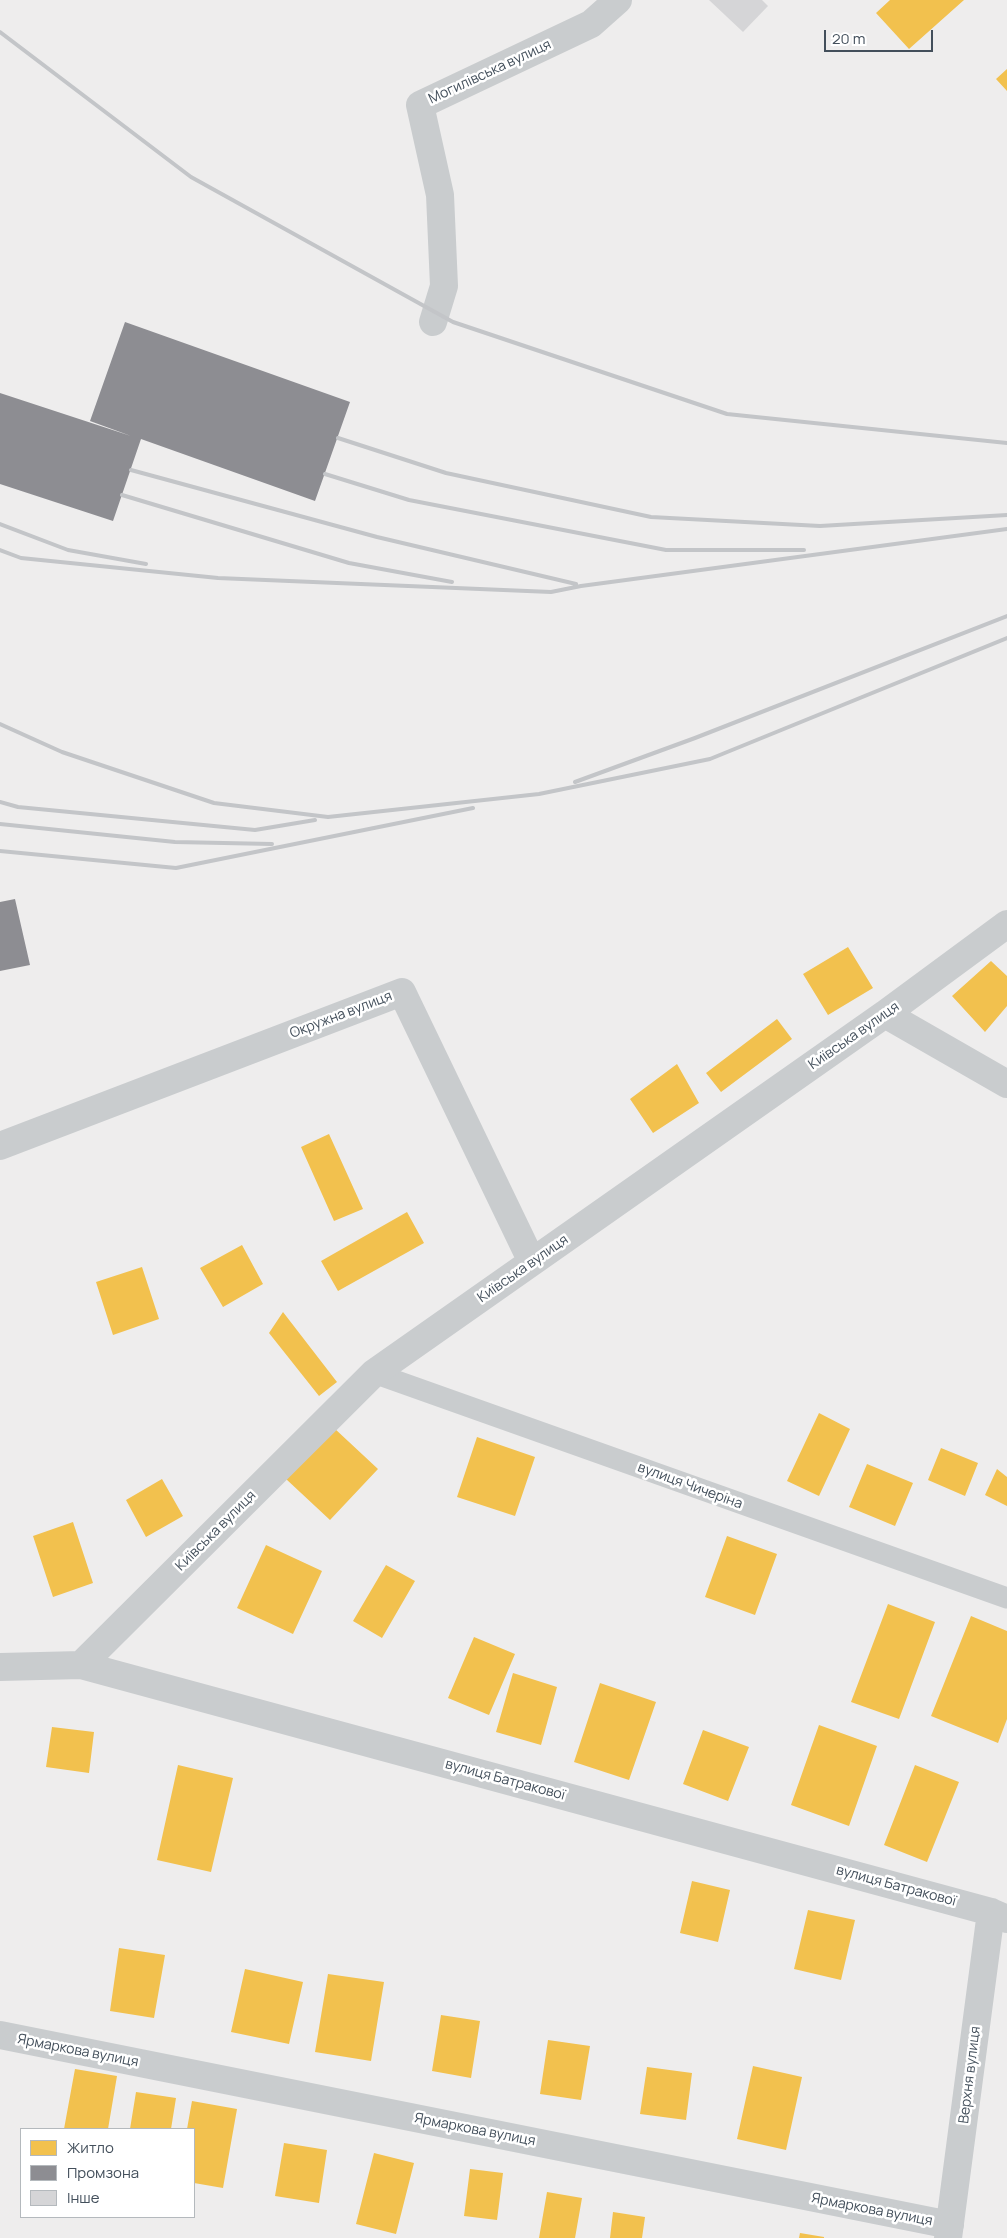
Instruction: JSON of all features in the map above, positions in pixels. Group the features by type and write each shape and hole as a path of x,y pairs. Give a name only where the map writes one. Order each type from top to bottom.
{"street":[{"name":"Могилівська вулиця","path":"434,322 444,286 440,195 420,105 591,24 618,0"},
{"name":"Київська вулиця","path":"81,1664 374,1373 885,1014 1007,924"},
{"name":"Окружна вулиця","path":"0,1146 402,992 532,1262"},
{"path":"885,1014 1007,1084"},
{"name":"вулиця Батракової","path":"0,1667 81,1664 999,1915"},
{"name":"Верхня вулиця","path":"949,2232 999,1915"},
{"name":"Ярмаркова вулиця","path":"0,2035 949,2232"}],"lane":[{"name":"вулиця Чичеріна","path":"374,1373 1007,1598"}],"building: Житло":[{"path":"890,0 964,0 909,49 876,13"},
{"path":"1007,69 1007,91 996,79"},
{"path":"848,947 873,988 828,1015 803,974"},
{"path":"991,961 1007,976 1007,1006 985,1032 952,996"},
{"path":"777,1019 792,1039 721,1092 706,1073"},
{"path":"677,1064 699,1103 653,1133 630,1099"},
{"path":"329,1134 363,1209 334,1221 301,1147"},
{"path":"407,1212 424,1243 338,1291 321,1261"},
{"path":"242,1245 263,1284 223,1307 200,1268"},
{"path":"142,1267 159,1319 113,1335 96,1282"},
{"path":"283,1312 337,1382 319,1396 269,1333"},
{"path":"819,1413 850,1429 819,1496 787,1481"},
{"path":"334,1428 378,1469 330,1520 286,1479"},
{"path":"477,1437 535,1457 515,1516 457,1497"},
{"path":"941,1448 978,1463 965,1496 928,1480"},
{"path":"867,1464 913,1483 895,1526 849,1507"},
{"path":"997,1469 1007,1477 1007,1506 985,1495"},
{"path":"162,1479 183,1516 146,1537 126,1500"},
{"path":"73,1522 93,1583 53,1597 33,1536"},
{"path":"727,1536 777,1554 755,1615 705,1597"},
{"path":"266,1545 322,1571 293,1634 237,1608"},
{"path":"386,1565 415,1581 382,1638 353,1621"},
{"path":"888,1604 935,1622 899,1719 851,1702"},
{"path":"971,1616 1007,1631 1007,1719 998,1743 931,1716"},
{"path":"474,1637 515,1654 489,1715 448,1698"},
{"path":"513,1673 557,1687 541,1745 496,1732"},
{"path":"600,1683 656,1702 629,1780 574,1762"},
{"path":"819,1725 877,1746 849,1826 791,1805"},
{"path":"52,1727 94,1732 89,1773 46,1767"},
{"path":"703,1730 749,1747 728,1801 683,1784"},
{"path":"178,1765 233,1778 211,1872 157,1860"},
{"path":"915,1765 959,1782 927,1862 884,1845"},
{"path":"692,1881 730,1890 718,1942 680,1933"},
{"path":"808,1910 855,1920 841,1980 794,1969"},
{"path":"119,1948 165,1955 154,2018 110,2011"},
{"path":"245,1969 303,1982 289,2044 231,2032"},
{"path":"328,1974 384,1982 371,2061 315,2052"},
{"path":"441,2015 480,2021 471,2078 432,2071"},
{"path":"548,2040 590,2046 581,2100 540,2094"},
{"path":"753,2066 802,2077 786,2150 737,2139"},
{"path":"647,2067 692,2073 686,2120 640,2114"},
{"path":"75,2069 117,2076 108,2128 64,2128"},
{"path":"136,2092 176,2098 171,2128 130,2128"},
{"path":"192,2101 237,2109 223,2188 195,2183 195,2128 187,2128"},
{"path":"284,2143 327,2150 319,2203 275,2196"},
{"path":"374,2153 414,2163 396,2234 356,2224"},
{"path":"470,2169 503,2173 497,2220 464,2216"},
{"path":"547,2192 582,2198 575,2238 539,2238"},
{"path":"613,2212 645,2217 642,2238 610,2238"},
{"path":"800,2233 824,2237 824,2238 799,2238"}],"building: Промзона":[{"path":"125,322 350,402 315,501 141,439 113,521 0,484 0,393 131,436 90,421"},
{"path":"15,899 30,965 0,971 0,902"}],"building: Інше":[{"path":"709,0 762,0 768,6 743,32"}],"railway":[{"path":"0,32 191,177 453,322 727,414 1007,443"},
{"path":"338,438 446,473 651,517 820,526 1007,515"},
{"path":"131,470 377,537 576,584"},
{"path":"325,474 409,500 666,550 804,550"},
{"path":"122,495 349,563 452,582"},
{"path":"0,524 68,550 146,564"},
{"path":"0,550 21,558 218,578 551,592 581,586 1007,529"},
{"path":"575,782 695,738 1007,616"},
{"path":"0,724 62,752 214,803 328,817 539,794 710,759 1007,638"},
{"path":"0,802 18,807 255,830 315,820"},
{"path":"0,851 176,868 473,808"},
{"path":"0,824 175,842 272,844"}]}
